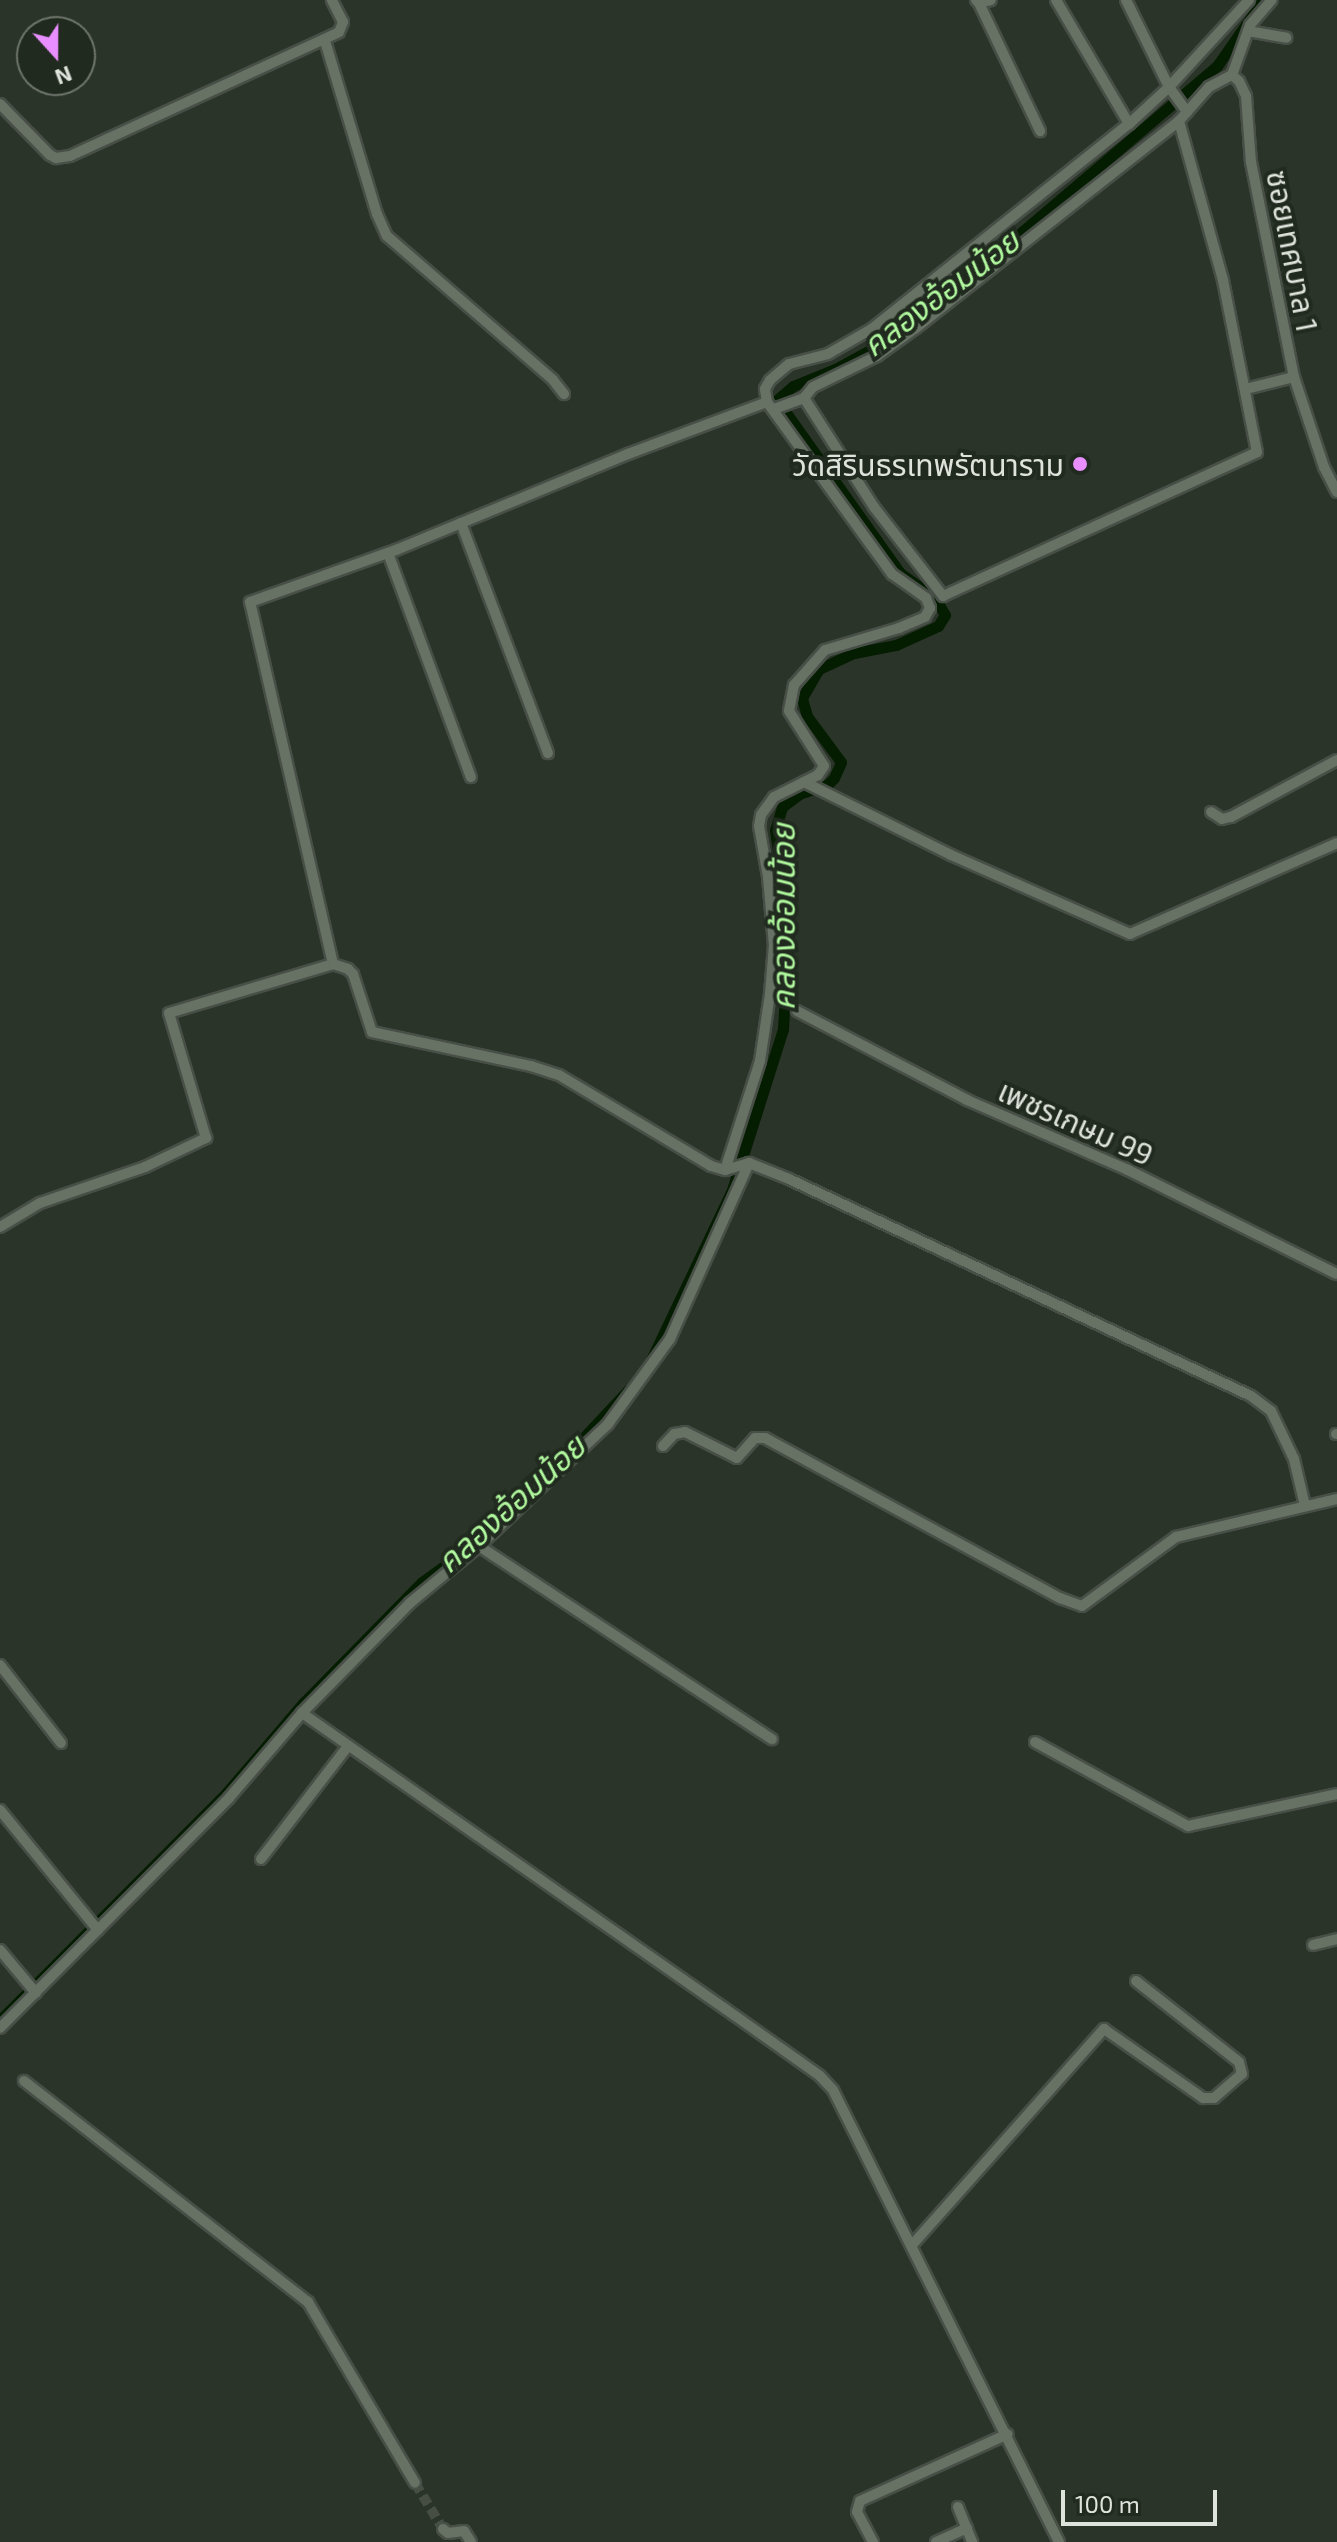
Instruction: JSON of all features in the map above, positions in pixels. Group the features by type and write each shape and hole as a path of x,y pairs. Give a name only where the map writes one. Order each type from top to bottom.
{"street":[{"path":"0,104 50,155 62,158 325,41 344,28 332,0"},
{"path":"991,0 977,1 1040,131"},
{"path":"1056,0 1129,124"},
{"path":"1126,0 1171,90 1184,108"},
{"path":"770,401 789,364 828,354 873,328 1171,90 1249,0"},
{"path":"333,964 250,602 388,553 553,488 628,454 770,401 799,400 806,392 877,356 1179,121 1184,108 1209,87 1232,75 1248,31 1272,0"},
{"path":"1248,31 1286,38"},
{"path":"325,41 377,214 387,236 553,380 564,394"},
{"name":"ซอยเทศบาล 1","path":"1232,75 1239,81 1246,96 1254,177 1294,377 1324,467 1337,492"},
{"path":"799,400 874,507 943,596 1257,452 1223,280 1179,121"},
{"path":"1246,389 1294,377"},
{"path":"727,1170 760,1061 770,994 774,945 768,877 759,826 761,815 774,797 818,775 824,766 789,711 794,685 804,670 825,650 899,628 925,617 930,608 926,598 892,574 770,401"},
{"path":"461,523 548,753"},
{"path":"388,553 471,777"},
{"path":"1211,812 1222,819 1231,817 1337,760"},
{"path":"805,782 821,793 1130,934 1337,843"},
{"path":"0,1227 40,1203 145,1167 206,1138 169,1013 333,964 353,974 372,1032 545,1070 703,1162 727,1170 746,1164 789,1179 1251,1396 1271,1411 1294,1459 1305,1506"},
{"name":"เพชรเกษม 99","path":"797,1011 967,1100 1128,1170 1337,1274"},
{"path":"0,2028 32,1989 235,1792 302,1713 418,1595 479,1546 608,1424 670,1339 746,1164"},
{"path":"663,1446 674,1434 685,1432 737,1458 755,1438 765,1438 1060,1598 1082,1606 1176,1537 1337,1499"},
{"path":"479,1546 772,1739"},
{"path":"0,1665 61,1743"},
{"path":"302,1713 820,2076 849,2118 1059,2542"},
{"path":"1035,1742 1188,1826 1337,1794"},
{"path":"261,1859 348,1746"},
{"path":"0,1810 96,1927"},
{"path":"1313,1945 1337,1939"},
{"path":"0,1950 32,1989"},
{"path":"913,2244 1104,2029 1203,2098 1214,2098 1242,2074 1239,2062 1136,1981"},
{"path":"24,2081 308,2302 415,2483"},
{"path":"873,2542 857,2512 860,2501 1008,2434"},
{"path":"958,2507 972,2542"},
{"path":"936,2542 967,2528"},
{"path":"443,2529 448,2533 464,2531 471,2542"}],"waterway":[{"name":"คลองอ้อมน้อย","path":"649,1364 732,1190 783,1029 789,926 775,830 782,807 799,794 828,784 841,762 807,716 802,698 819,669 854,653 896,645 938,626 945,615 935,598 900,573 777,400 793,386 835,369 885,342 1023,231 1217,66 1263,0"},
{"name":"คลองอ้อมน้อย","path":"0,2020 227,1792 304,1702 422,1582 462,1553 570,1452 628,1390"}],"tunnel":[{"path":"415,2483 443,2529"}],"place":[{"name":"วัดสิรินธรเทพรัตนาราม","path":"1080,464"}]}
